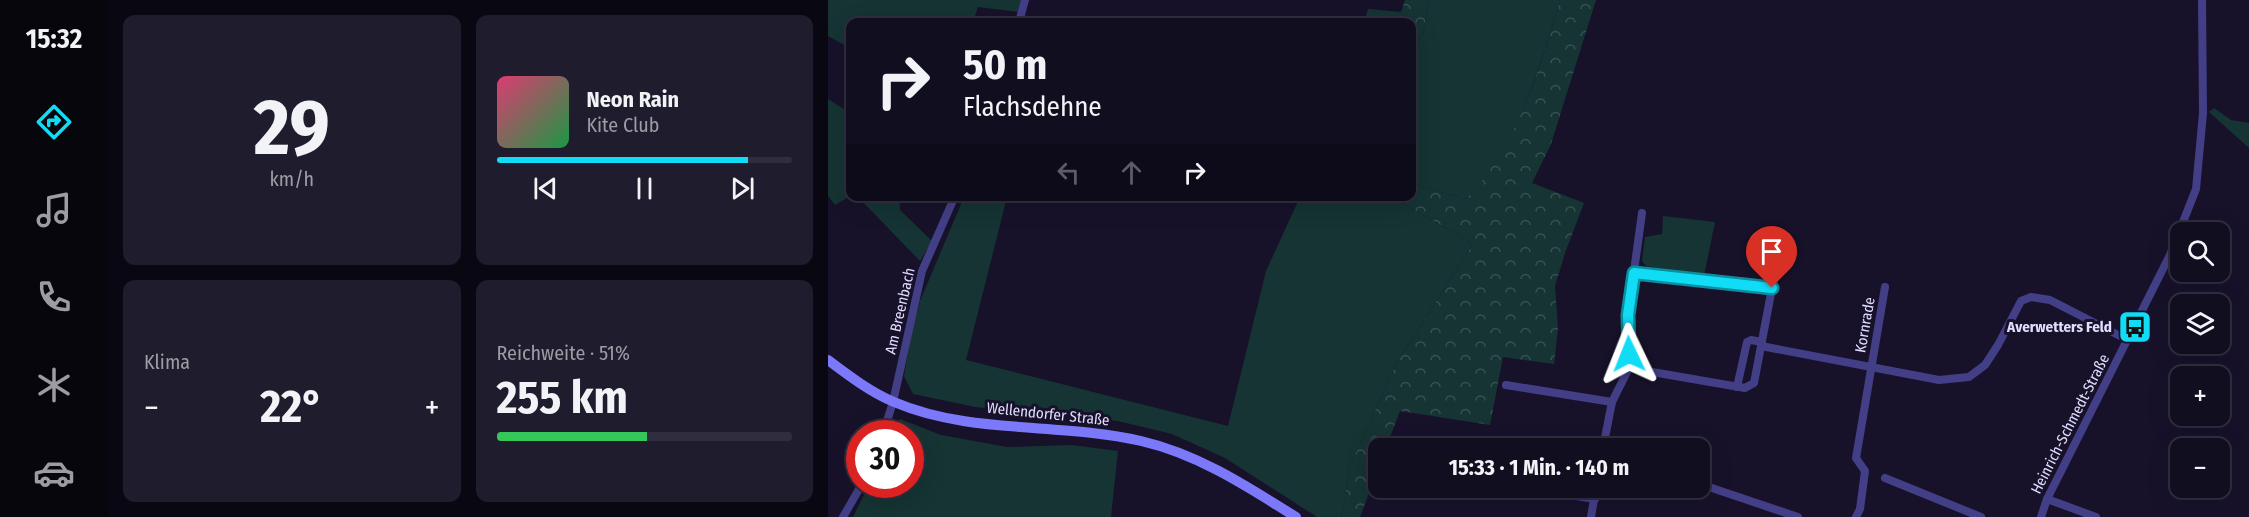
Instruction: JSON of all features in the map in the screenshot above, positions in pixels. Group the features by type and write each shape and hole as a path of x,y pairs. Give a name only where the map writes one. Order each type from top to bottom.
{"street":[{"path":"1020,18 1024,0"},
{"name":"Heinrich-Schmedt-Straße","path":"2041,517 2047,500 2170,255 2196,189 2203,113 2202,0"},
{"name":"Am Breenbach","path":"888,420 894,402 922,271 953,201"},
{"path":"1605,438 1612,402 1629,368 1628,315 1642,213"},
{"path":"1629,368 1746,388 1754,383 1772,288 1634,273"},
{"name":"Kornrade","path":"1856,517 1860,508 1865,471 1856,458 1885,286"},
{"path":"1737,387 1747,342 1750,340 1871,368 1939,380 1969,377 1985,365 2021,301 2031,297 2050,300 2128,340"},
{"name":"Wellendorfer Straße","path":"828,360 852,378 894,402 942,417 994,424 1083,430 1142,441 1182,454 1221,472 1296,517"},
{"path":"1506,385 1612,402"},
{"path":"1885,477 1981,517"},
{"path":"1710,487 1798,517"},
{"path":"843,517 854,498"},
{"path":"1588,498 1594,499 1592,517"},
{"path":"2047,500 2096,517"}],"green space":[{"path":"828,0 1021,0 1018,12 978,7 974,18 846,18 846,46 828,36"},
{"path":"1405,0 1429,0 1423,34 1416,43 1416,18 1365,18 1368,9 1401,12"},
{"path":"1429,0 1560,0 1522,113 1488,175 1466,199 1422,187 1416,183 1416,43 1423,34"},
{"path":"1560,0 1596,0 1551,144 1532,183 1584,203 1555,286 1558,328 1554,364 1503,357 1490,425 1400,411 1390,438 1368,438 1368,496 1360,517 1341,517 1351,464 1396,364 1473,244 1399,201 1416,201 1416,183 1422,187 1466,199 1484,178 1513,131 1535,79"},
{"path":"828,99 846,110 846,198 835,205 828,196"},
{"path":"2214,108 2231,120 2249,123 2249,148 2209,112"},
{"path":"862,201 899,201 900,210 932,241 920,261"},
{"path":"962,201 1006,201 966,360 1228,426 1266,271 1298,201 1399,201 1473,244 1396,364 1351,464 1341,517 1317,517 1225,458 1172,434 1118,421 975,407 913,394 904,376 912,329 920,301"},
{"path":"1663,216 1715,222 1704,276 1646,266 1642,261 1645,237 1662,234"},
{"path":"924,428 941,435 1007,447 1072,445 1118,451 1111,517 853,517 862,498 924,498"}],"place":[{"name":"Averwetters Feld","path":"2135,327"}],"route":[{"path":"1629,354 1628,315 1634,273 1772,288"}]}
